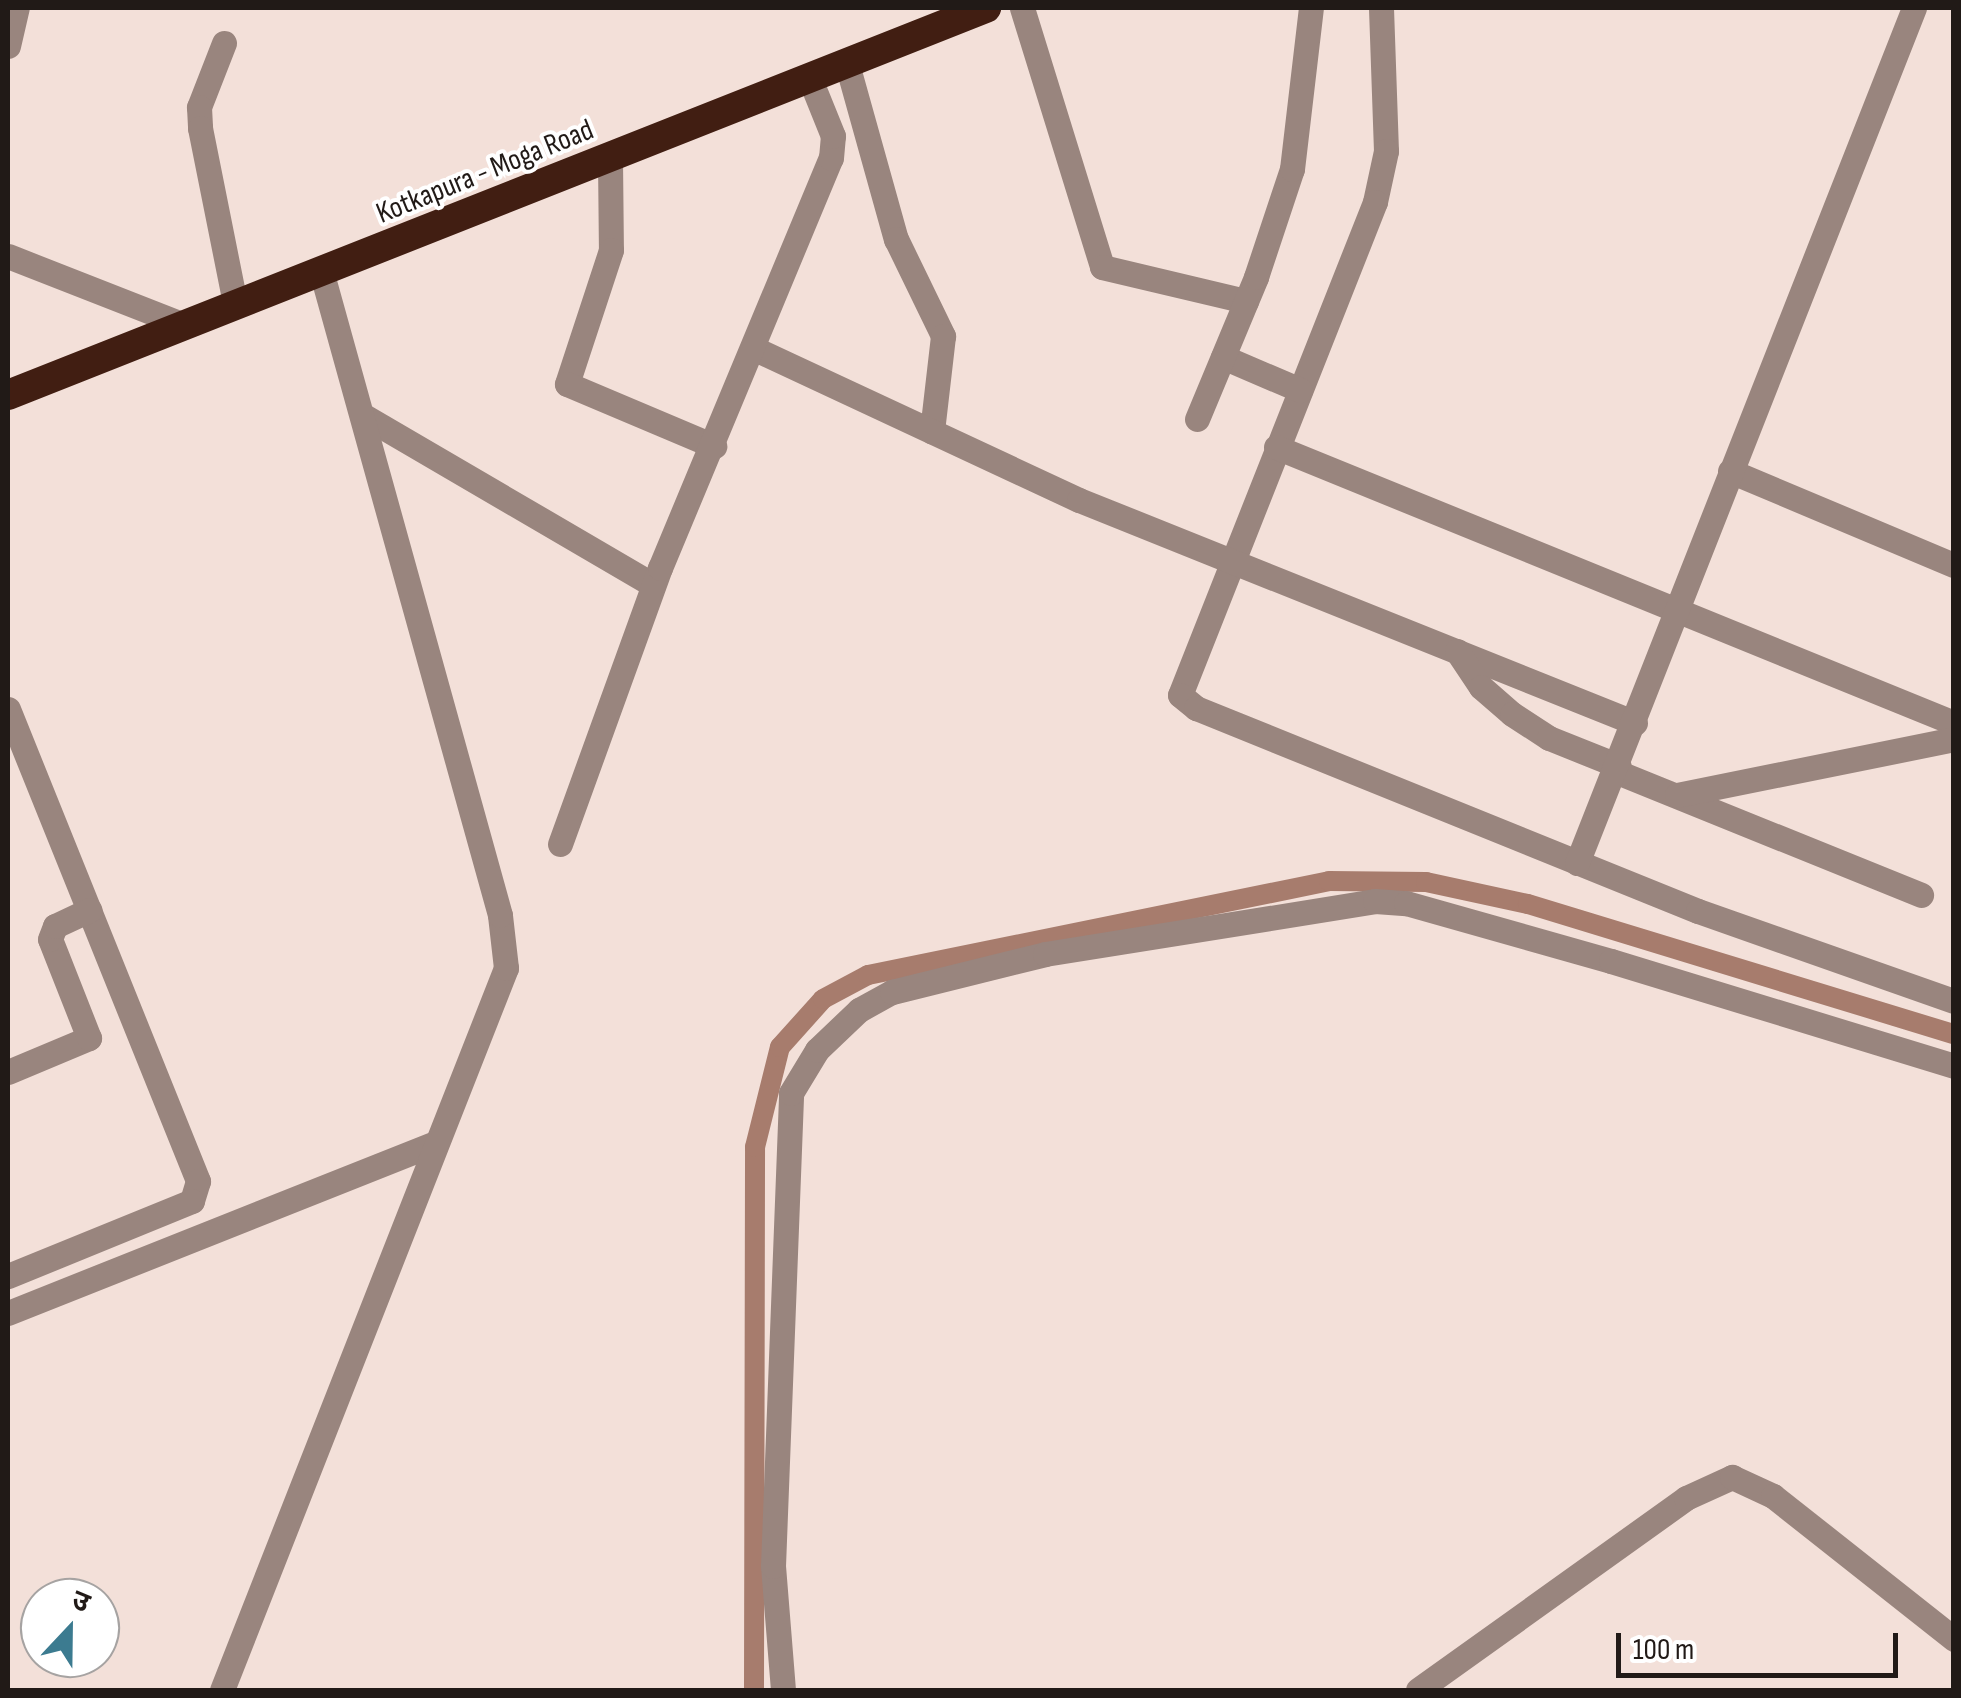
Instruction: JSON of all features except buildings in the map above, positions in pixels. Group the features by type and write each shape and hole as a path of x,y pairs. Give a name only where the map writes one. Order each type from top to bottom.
{"highway":[{"name":"Kotkapura - Moga Road","path":"8,394 178,322 322,274 986,8"}],"street":[{"path":"8,46 17,8"},
{"path":"1022,8 1102,267 1246,301"},
{"path":"1197,419 1246,301 1292,168 1311,8"},
{"path":"1381,8 1386,151 1356,256 1181,684 1185,703 1578,864 1954,1002"},
{"path":"1578,864 1914,8"},
{"path":"224,43 199,106 235,303"},
{"path":"847,64 896,239 943,336 932,431"},
{"path":"560,844 654,585 755,349 834,148 810,79"},
{"path":"610,160 611,250 567,384 714,446"},
{"path":"8,256 178,322"},
{"path":"222,1690 436,1143 500,992 507,945 322,274"},
{"path":"755,349 1080,500 1635,723"},
{"path":"1223,357 1300,390"},
{"path":"364,416 654,585"},
{"path":"1276,447 1678,606 1954,723"},
{"path":"1730,472 1954,565"},
{"path":"1457,651 1481,687 1512,714 1550,738 1677,796 1921,894"},
{"path":"8,709 14,742 89,910 196,1176 192,1200 8,1276"},
{"path":"1677,796 1954,739"},
{"path":"783,1690 774,1566 791,1093 817,1050 860,1010 892,992 1045,954 1390,902 1611,961 1954,1066"},
{"path":"8,1072 89,1038 50,939 55,926 89,910"},
{"path":"8,1313 436,1143"},
{"path":"1418,1690 1686,1498 1732,1477 1773,1496 1954,1639"}],"waterway":[{"path":"754,1690 755,1147 780,1047 823,999 868,975 1329,881 1426,882 1528,904 1954,1034"}]}
